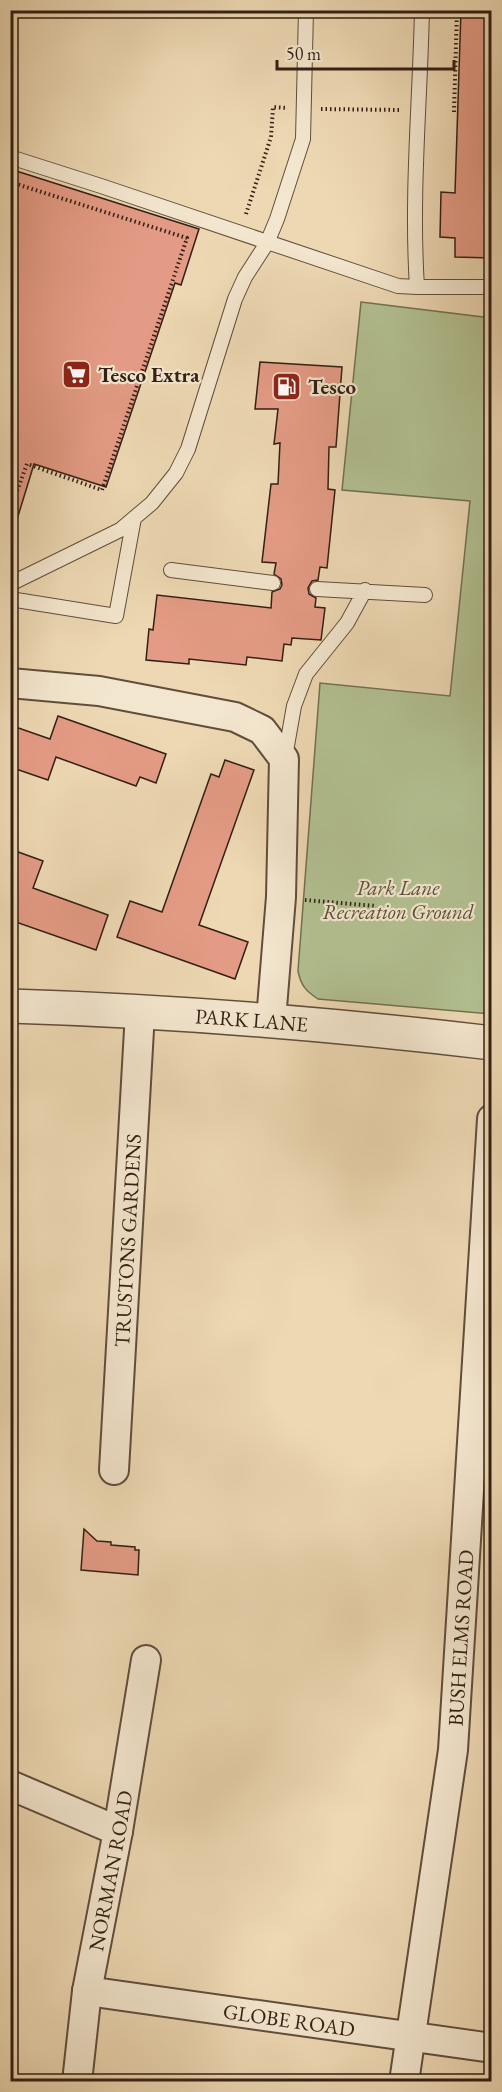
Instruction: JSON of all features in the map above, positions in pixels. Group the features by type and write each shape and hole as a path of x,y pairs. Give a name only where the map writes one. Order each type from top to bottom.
{"street":[{"path":"10,683 99,691 236,717 262,730 284,759 281,897 271,1020"},
{"name":"PARK LANE","path":"10,1006 271,1020 375,1029 492,1043"},
{"name":"TRUSTONS GARDENS","path":"114,1470 140,1012"},
{"name":"BUSH ELMS ROAD","path":"404,2082 453,1750 492,1119"},
{"name":"NORMAN ROAD","path":"77,2082 87,1991 146,1660"},
{"path":"10,1785 117,1831"},
{"name":"GLOBE ROAD","path":"87,1991 492,2048"}],"lane":[{"path":"10,584 120,530 152,503 176,473 188,449 235,299 245,276 267,243 303,139 306,10"},
{"path":"417,288 414,197 422,10"},
{"path":"10,158 112,189 398,286 492,287"},
{"path":"10,599 116,616 134,518"},
{"path":"171,570 273,584"},
{"path":"317,589 425,595"},
{"path":"284,759 294,706 306,674 346,622 365,590"}],"path":[{"path":"454,112 457,10"},
{"path":"246,214 271,137 273,107 289,108"},
{"path":"320,109 405,111"},
{"path":"10,182 187,238 102,490 27,464 10,510"},
{"path":"281,897 376,906"}],"green space":[{"name":"Park Lane Recreation Ground","path":"361,302 491,318 491,1014 318,999 305,988 298,971 320,683 450,696 470,501 342,490"}],"building":[{"path":"461,10 492,10 492,258 455,257 455,238 440,237 441,192 455,193"},
{"name":"Tesco Extra","path":"10,169 199,229 181,285 175,283 106,487 34,464 15,526 10,525"},
{"path":"260,362 342,367 336,447 329,447 328,489 335,490 327,568 320,567 318,580 312,581 308,588 309,594 316,598 315,607 325,608 321,640 292,638 291,645 284,644 282,661 247,657 246,665 189,659 189,664 146,660 149,629 153,630 157,595 271,608 272,592 280,589 282,585 281,579 274,574 276,563 262,562 271,484 278,484 280,443 274,444 278,409 255,409"},
{"path":"58,716 166,754 156,783 140,777 136,786 56,757 48,780 10,767 10,725 50,739"},
{"path":"225,760 254,770 199,925 248,942 235,979 117,937 130,901 162,912 211,774 219,777"},
{"path":"10,849 43,861 33,888 108,915 96,950 10,920"},
{"path":"84,1529 97,1541 135,1547 135,1550 139,1550 138,1575 81,1570"}],"place":[{"name":"Tesco Extra","path":"77,374"},
{"name":"Tesco","path":"287,386"}]}
